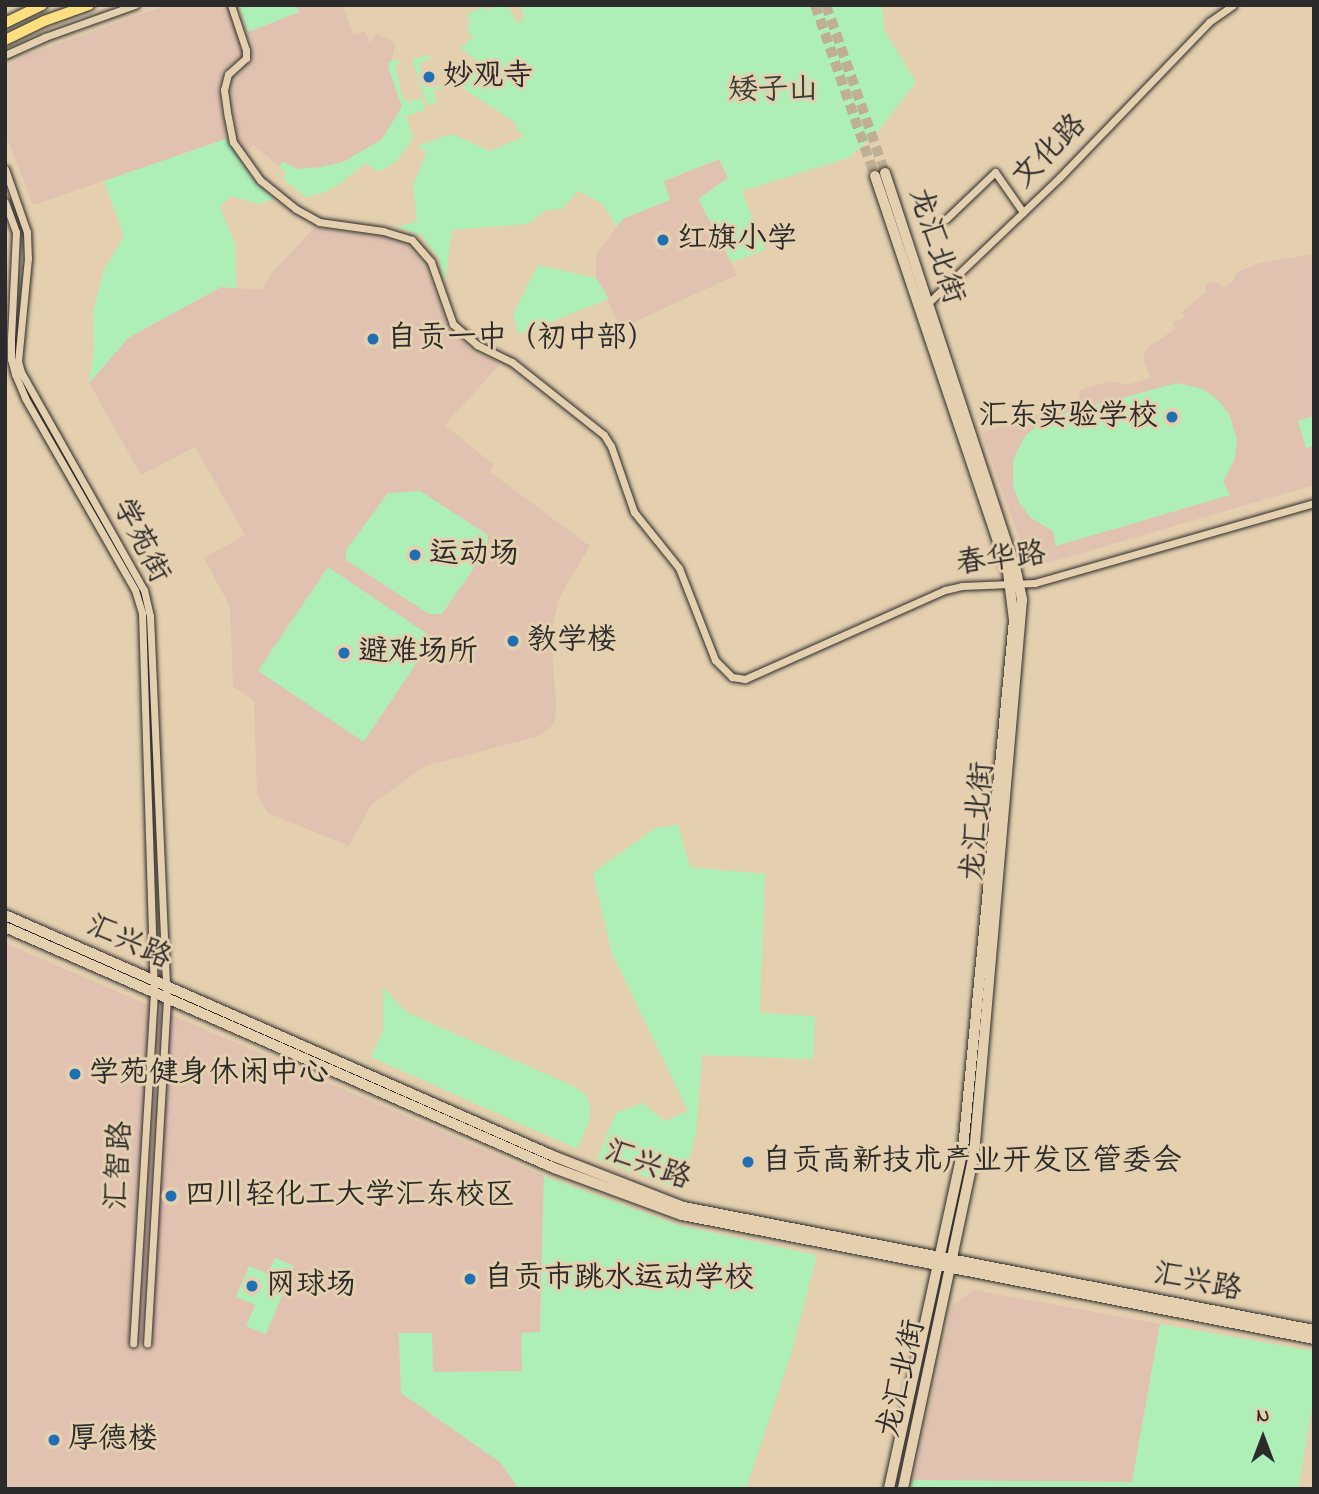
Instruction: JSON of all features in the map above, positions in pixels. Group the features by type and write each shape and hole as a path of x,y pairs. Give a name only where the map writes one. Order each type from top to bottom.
{"main road":[{"path":"5,23 42,5"},
{"path":"5,40 44,21 89,5"},
{"name":"龙汇北街","path":"885,173 924,306 1015,586 1021,632 974,1154 953,1266 903,1489"},
{"name":"龙汇北街","path":"874,176 924,306"},
{"name":"龙汇北街","path":"889,1489 939,1263 965,1129 1014,620 1015,586"},
{"name":"汇兴路","path":"5,915 553,1156 684,1207 939,1263"},
{"path":"5,927 554,1168 682,1215 939,1263 1314,1339"},
{"name":"汇兴路","path":"953,1266 1314,1330"}],"street":[{"path":"5,55 45,37 135,5"},
{"name":"春华路","path":"230,5 246,50 246,58 228,74 225,90 228,117 233,142 260,180 296,209 318,222 383,231 412,240 431,262 453,324 477,345 512,362 604,435 611,446 634,512 679,568 715,660 732,677 745,678 945,590 962,586 1015,586 1314,503"},
{"name":"文化路","path":"924,306 1023,212 1209,22 1233,5"},
{"name":"学苑街","path":"5,169 27,232 28,258 18,361 21,372 144,590 150,616 167,998"},
{"path":"946,219 995,172 1023,212"},
{"name":"学苑街","path":"5,202 16,232 11,339 11,359 15,374 25,398 135,590 142,613 153,992"},
{"name":"汇智路","path":"133,1343 153,992"},
{"name":"汇智路","path":"147,1343 167,998"}],"shaded area":[{"path":"167,5 229,5 244,46 240,59 222,70 218,90 226,139 33,205 5,133 5,68 22,57"},
{"path":"296,5 343,5 353,35 365,31 370,43 376,34 393,41 395,46 389,69 402,107 391,126 381,140 364,152 343,162 322,167 298,169 283,162 279,166 253,145 245,152 238,138 231,89 235,77 252,60 252,42 248,32 298,12"},
{"name":"红旗小学","path":"720,159 728,178 699,199 737,275 621,328 596,278 596,254 624,218 670,200 663,181"},
{"path":"314,228 385,236 407,245 426,268 448,326 473,352 501,363 445,425 494,465 490,472 590,546 560,596 551,634 556,705 554,724 539,736 425,766 372,804 349,846 268,813 257,794 254,701 233,686 230,607 204,558 245,535 195,447 141,475 89,383 128,338 221,287 262,290 270,275"},
{"name":"汇东实验学校","path":"1314,254 1314,485 1048,563 1024,552 982,433 1078,401 1080,390 1111,381 1127,385 1150,378 1143,358 1148,347 1175,329 1173,322 1184,318 1183,311 1207,291 1205,285 1216,282 1224,288 1234,280 1237,272 1260,263"},
{"name":"四川轻化工大学汇东校区","path":"5,943 544,1176 540,1332 522,1371 432,1372 399,1333 401,1393 500,1462 519,1489 5,1489"},
{"path":"974,1290 1160,1324 1132,1482 913,1480 952,1305"}],"green space":[{"path":"239,5 296,5 299,12 248,32"},
{"name":"矮子山","path":"499,5 507,5 517,23 524,20 521,5 882,5 884,30 916,82 877,133 848,158 742,191 765,250 732,262 698,199 728,178 719,159 664,181 670,200 624,218 617,226 601,203 578,191 562,209 546,210 528,224 452,230 445,283 439,258 421,235 397,227 417,221 413,185 427,152 417,146 452,134 490,151 525,136 515,129 517,124 460,86 477,61 460,48 472,38 467,28 470,24 467,14 485,7 487,11"},
{"path":"429,55 430,58 420,64 427,87 433,88 461,79 458,84 433,91 437,102 427,105 412,60"},
{"path":"398,59 399,63 395,65 402,95 407,102 421,98 425,110 406,116 413,138 398,160 379,172 365,163 341,183 325,192 306,197 283,179 286,173 279,166 283,162 298,169 322,167 343,162 381,140 402,107 388,62"},
{"path":"226,139 255,183 274,199 259,204 231,196 220,207 235,244 236,288 221,287 128,338 89,383 94,348 93,312 104,270 124,236 104,181"},
{"path":"538,265 596,278 609,299 519,334 513,314"},
{"path":"1177,383 1203,389 1218,400 1229,414 1237,440 1235,458 1223,482 1230,495 1056,546 1053,531 1031,518 1020,504 1013,487 1013,460 1025,436 1039,424 1055,416"},
{"path":"1314,416 1314,446 1306,448 1298,421"},
{"name":"运动场","path":"420,491 488,535 487,549 442,614 429,614 346,560 346,550 388,493"},
{"name":"避难场所","path":"328,567 433,638 363,742 258,671"},
{"path":"678,825 690,867 765,874 760,1013 815,1016 813,1059 702,1055 696,1134 681,1190 597,1159 616,1113 642,1103 665,1121 688,1111 611,951 593,873 655,828"},
{"path":"383,987 406,1012 575,1087 586,1095 590,1106 589,1122 577,1149 371,1057 383,1030"},
{"path":"544,1176 678,1225 817,1255 791,1354 746,1489 519,1489 500,1462 401,1393 399,1333 432,1333 433,1372 522,1371 521,1333 540,1332"},
{"path":"275,1258 294,1266 266,1334 246,1326 255,1305 236,1297 249,1266 268,1274"},
{"path":"1160,1324 1314,1351 1314,1395 1298,1489 910,1489 913,1480 1132,1482"}],"tunnel":[{"path":"815,5 875,176"},
{"path":"826,5 885,173"}],"place":[{"name":"妙观寺","path":"429,77"},
{"name":"红旗小学","path":"663,240"},
{"name":"自贡一中（初中部）","path":"373,339"},
{"name":"汇东实验学校","path":"1172,417"},
{"name":"运动场","path":"415,555"},
{"name":"教学楼","path":"513,641"},
{"name":"避难场所","path":"344,653"},
{"name":"学苑健身休闲中心","path":"75,1074"},
{"name":"自贡高新技术产业开发区管委会","path":"748,1162"},
{"name":"四川轻化工大学汇东校区","path":"171,1196"},
{"name":"自贡市跳水运动学校","path":"470,1279"},
{"name":"网球场","path":"252,1286"},
{"name":"厚德楼","path":"54,1440"}]}
